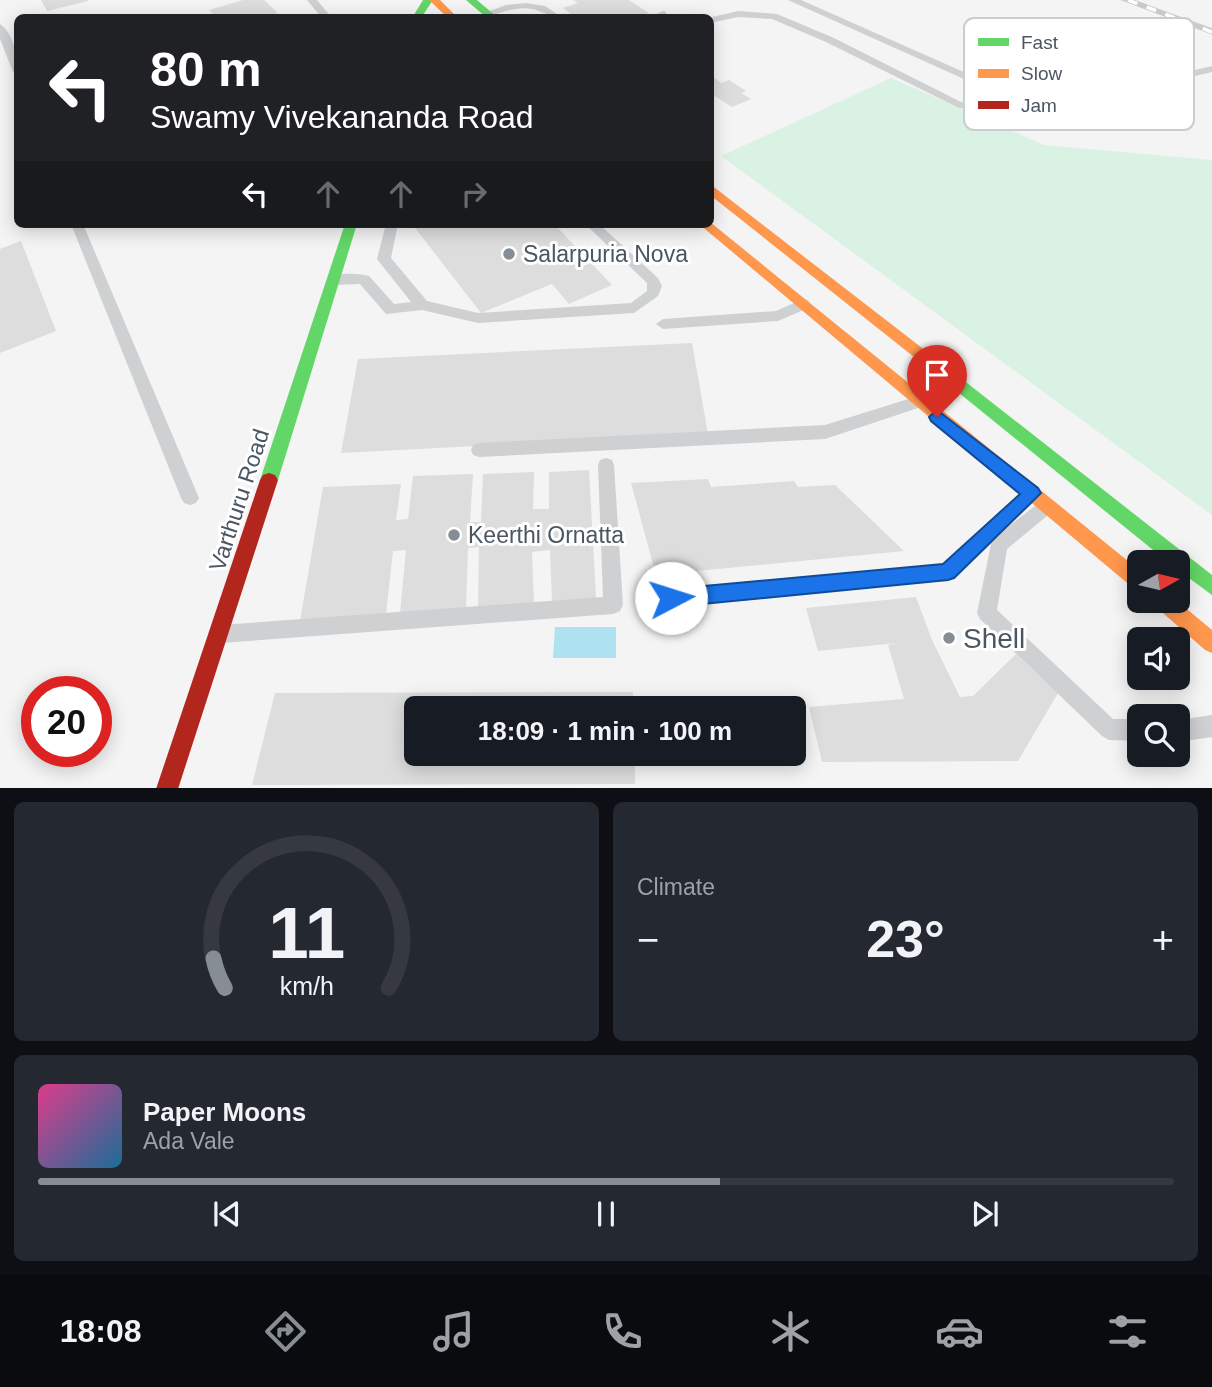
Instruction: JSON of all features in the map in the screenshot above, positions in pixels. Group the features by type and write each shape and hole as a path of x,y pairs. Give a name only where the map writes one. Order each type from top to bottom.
{"main road":[{"path":"434,0 450,14"},
{"path":"471,0 491,14"},
{"path":"714,191 1212,586"},
{"name":"Varthuru Road","path":"167,788 350,228"},
{"path":"710,228 1127,572"},
{"path":"1177,613 1212,643"}],"lane":[{"path":"312,0 324,14"},
{"path":"793,0 964,76"},
{"path":"1125,0 1177,18"},
{"path":"494,14 513,6 536,4 546,7 554,14"},
{"path":"714,19 738,13 774,16 830,40 964,105"},
{"path":"1194,24 1212,30"},
{"path":"0,27 14,62"},
{"path":"1194,73 1212,69"},
{"path":"80,228 190,498"},
{"path":"391,228 384,259 422,305"},
{"path":"335,280 364,279 391,310 422,305 478,318 634,308 653,293 653,281 595,228"},
{"path":"663,324 778,316 803,304"},
{"path":"479,450 825,432 918,402"},
{"path":"219,635 613,605 606,465"},
{"path":"671,598 948,572 1040,499"},
{"path":"1040,499 999,545 987,613 1109,729 1127,730"},
{"path":"1190,731 1212,726"}],"green space":[{"path":"891,78 964,110 964,130 1010,130 1044,145 1212,160 1212,515 721,156"}],"water":[{"path":"555,627 616,627 616,658 553,658"}],"building":[{"path":"41,0 88,0 88,1 47,11"},
{"path":"243,0 264,0 278,13 213,14 209,10"},
{"path":"573,0 629,0 649,13 571,14 563,8 578,3"},
{"path":"714,78 721,83 729,80 746,91 741,93 751,99 732,107 714,96"},
{"name":"Salarpuria Nova","path":"415,228 558,228 612,285 569,304 552,284 481,313"},
{"path":"21,241 56,331 0,353 0,249"},
{"path":"692,343 708,434 341,453 358,359"},
{"name":"Keerthi Ornatta","path":"589,470 596,598 552,602 550,550 532,552 534,603 478,607 479,547 468,548 466,608 400,613 406,550 393,551 386,614 300,621 323,487 401,484 396,520 408,519 413,476 473,474 470,522 481,522 483,474 534,472 533,509 549,509 549,472"},
{"path":"708,479 711,487 794,481 798,487 835,485 904,551 656,575 631,483"},
{"path":"916,597 932,640 960,697 973,696 1016,654 1058,693 1018,761 822,762 809,707 904,699 888,645 897,643 818,651 806,608"},
{"path":"633,692 633,696 404,696 404,766 635,766 635,784 252,785 275,693"}],"railway":[{"path":"1128,0 1175,18"},
{"path":"1194,25 1212,32"}],"traffic: fast":[{"path":"419,14 428,0"},
{"path":"471,0 489,14"},
{"path":"269,480 350,228"},
{"path":"943,372 1212,586"}],"traffic: slow":[{"path":"434,0 450,14"},
{"path":"714,191 943,372"},
{"path":"710,228 1127,571"},
{"path":"1177,613 1212,643"}],"traffic: jam":[{"path":"167,788 269,480"}],"place":[{"name":"Salarpuria Nova","path":"509,254"},
{"name":"Keerthi Ornatta","path":"454,535"},
{"name":"Shell","path":"949,638"}],"route":[{"path":"671,598 948,572 1032,493 937,417"}]}
